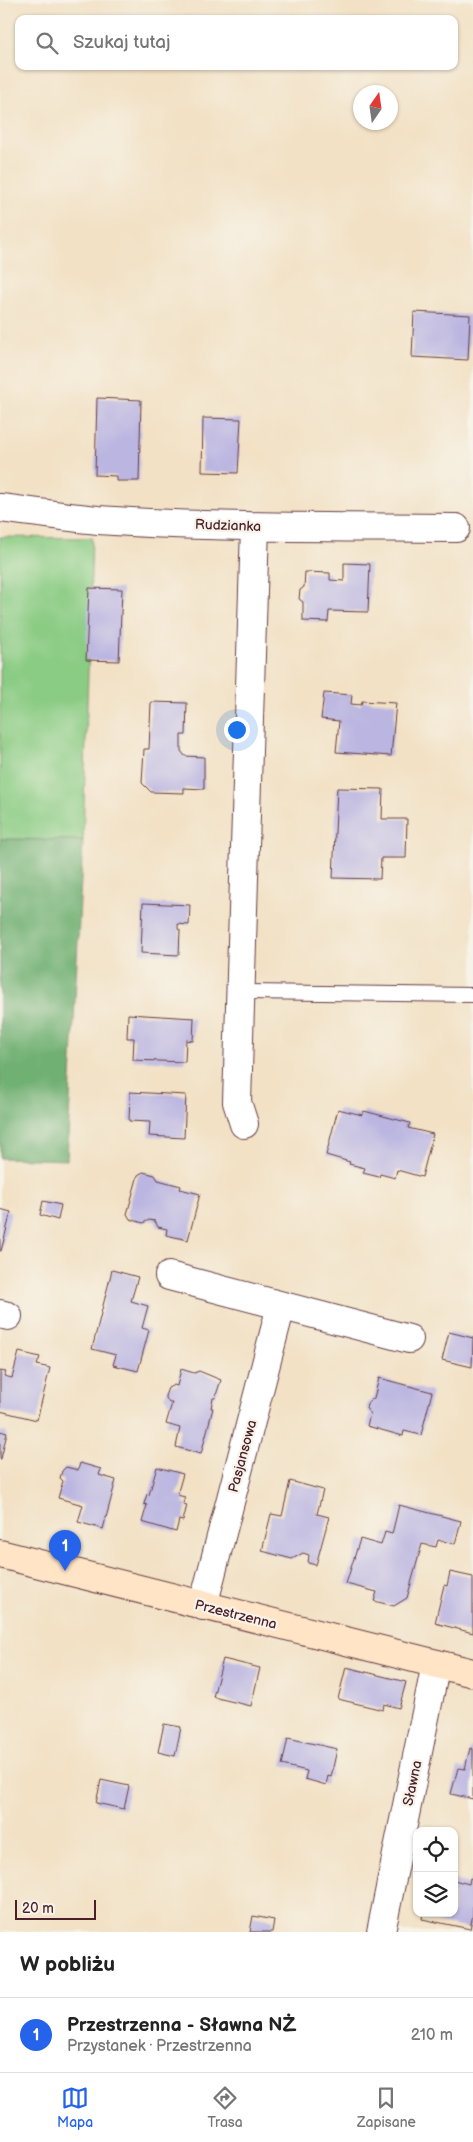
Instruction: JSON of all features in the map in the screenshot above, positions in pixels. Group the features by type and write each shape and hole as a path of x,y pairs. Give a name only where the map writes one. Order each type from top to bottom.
{"street":[{"name":"Rudzianka","path":"0,508 97,520 255,527 456,528"},
{"path":"244,1124 237,1102 255,527"},
{"path":"169,1276 409,1339"},
{"name":"Pasjansowa","path":"203,1606 281,1306"},
{"name":"Przestrzenna","path":"0,1554 473,1673"},
{"name":"Sławna","path":"381,1932 436,1664"}],"lane":[{"path":"240,992 473,995"}],"green space":[{"path":"0,537 92,538 83,840 0,839"},
{"path":"0,839 83,840 67,1160 0,1158"}],"building":[{"path":"414,312 470,315 468,360 412,357"},
{"path":"97,398 141,400 139,481 116,481 116,476 95,475"},
{"path":"203,418 241,419 238,473 202,472"},
{"path":"344,563 370,564 368,612 329,611 328,622 303,621 303,602 299,599 300,590 304,587 305,572 330,573 330,580 344,581"},
{"path":"89,588 122,589 119,661 86,660"},
{"path":"324,693 352,695 351,704 361,705 362,701 396,703 391,756 336,752 339,721 321,719"},
{"path":"151,702 187,703 186,735 181,735 181,751 185,756 204,757 204,789 184,788 184,793 151,792 142,783 144,749 149,749"},
{"path":"337,788 383,789 382,819 407,819 406,858 381,858 380,879 333,878"},
{"path":"143,903 190,905 189,925 178,924 178,929 180,930 179,955 141,953"},
{"path":"128,1014 194,1018 193,1041 186,1040 185,1062 133,1060 134,1038 127,1038"},
{"path":"130,1092 186,1095 184,1138 149,1136 150,1122 129,1121"},
{"path":"338,1109 362,1115 364,1111 410,1123 408,1128 433,1134 422,1177 397,1170 395,1178 380,1174 379,1177 363,1173 365,1168 326,1155"},
{"path":"143,1172 155,1175 158,1180 181,1186 180,1189 200,1194 188,1240 166,1235 167,1229 158,1227 155,1221 149,1220 143,1223 130,1219 127,1214 138,1175"},
{"path":"43,1201 61,1205 58,1220 40,1215"},
{"path":"0,1209 11,1212 1,1251 0,1251"},
{"path":"112,1270 138,1277 131,1301 148,1306 142,1328 149,1330 138,1371 113,1365 116,1355 92,1349"},
{"path":"449,1332 473,1338 472,1367 442,1360"},
{"path":"19,1352 40,1357 37,1365 50,1368 37,1420 0,1411 0,1371 6,1372 4,1376 12,1378"},
{"path":"181,1369 194,1373 199,1371 221,1380 215,1398 213,1398 211,1408 213,1408 201,1454 176,1447 180,1428 166,1424 172,1403 169,1403 165,1396 168,1388 174,1385 177,1386"},
{"path":"379,1378 432,1392 421,1435 404,1431 403,1436 367,1426 370,1414 366,1408 368,1402 374,1398"},
{"path":"0,1431 7,1433 1,1459 0,1459"},
{"path":"80,1463 101,1469 99,1475 116,1480 103,1529 78,1522 83,1505 58,1498 63,1481 60,1478 62,1471 66,1467 78,1470"},
{"path":"157,1467 183,1474 177,1495 185,1497 183,1504 187,1505 183,1521 179,1520 176,1532 142,1522 147,1505 144,1504 147,1494 149,1495"},
{"path":"290,1481 323,1490 317,1514 329,1517 316,1565 308,1563 309,1555 303,1553 292,1559 262,1551 271,1514 282,1516"},
{"path":"399,1505 461,1521 455,1544 438,1540 436,1547 422,1544 407,1598 394,1606 374,1601 377,1592 346,1584 360,1539 381,1545 385,1532 392,1534"},
{"path":"450,1572 473,1577 473,1633 435,1623 444,1585 447,1586"},
{"path":"223,1659 260,1668 251,1706 213,1697"},
{"path":"346,1667 406,1682 399,1708 384,1704 383,1710 338,1699"},
{"path":"164,1724 181,1727 175,1756 158,1752"},
{"path":"288,1738 337,1749 331,1777 328,1776 326,1785 305,1779 307,1771 282,1765"},
{"path":"470,1748 473,1749 473,1799 451,1794 458,1768 465,1769"},
{"path":"101,1780 129,1786 124,1809 96,1803"},
{"path":"470,1878 473,1879 473,1914 470,1929 422,1919 422,1917 458,1917 458,1881 469,1884"},
{"path":"253,1916 274,1920 272,1932 250,1932"}],"place":[{"name":"Przestrzenna - Sławna NŻ","path":"65,1571"}]}
